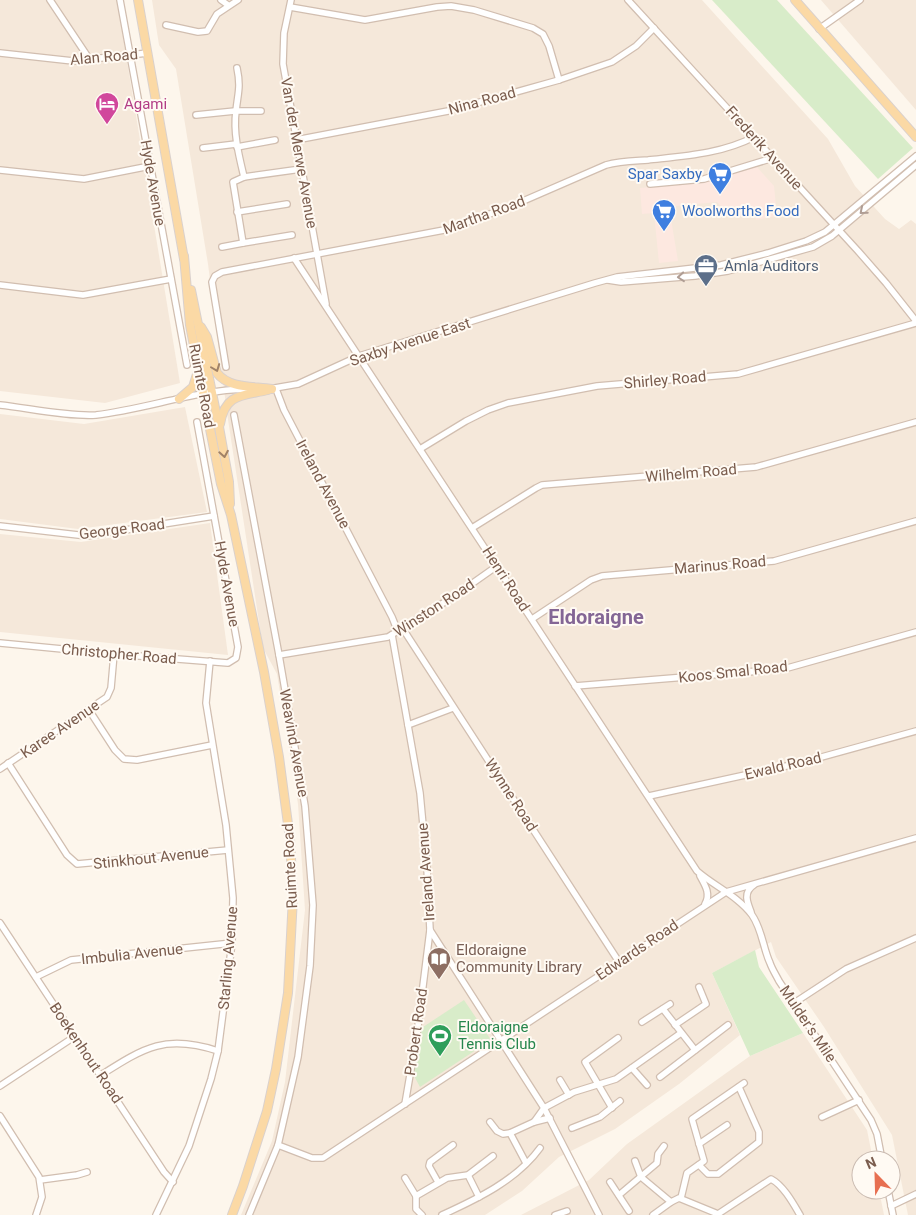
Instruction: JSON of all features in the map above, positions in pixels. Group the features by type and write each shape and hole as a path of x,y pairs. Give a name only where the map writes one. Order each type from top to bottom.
{"main road":[{"name":"Ruimte Road","path":"138,0 184,256 199,323 229,482 231,515"},
{"path":"795,0 916,137"},
{"name":"Ruimte Road","path":"184,256 190,324 203,394 221,484 231,515 264,672 279,757 290,839 293,897 288,993 276,1069 267,1111 233,1215"},
{"path":"199,323 207,337 217,373 221,378 232,384 274,389"},
{"path":"179,399 193,387 198,375 198,362"},
{"path":"219,427 224,409 231,400 239,396 274,389"}],"street":[{"path":"50,0 90,60"},
{"name":"Hyde Avenue","path":"120,0 187,365"},
{"path":"221,0 228,6"},
{"path":"166,25 204,32 209,29 214,18 238,0"},
{"name":"Van der Merwe Avenue","path":"291,0 284,33 282,56 326,306"},
{"name":"Frederik Avenue","path":"628,0 839,230 886,283 916,322"},
{"path":"820,29 860,0"},
{"path":"290,7 365,20 437,7 451,6 474,10 533,28 543,34 549,46 559,80"},
{"name":"Nina Road","path":"296,140 448,111 559,80 612,62 636,46 654,28"},
{"name":"Alan Road","path":"0,53 65,61 148,53"},
{"path":"237,68 240,90 236,111 237,145 244,177"},
{"path":"196,115 236,111 261,111"},
{"name":"Martha Road","path":"226,367 212,282 215,276 222,272 444,230 507,208 612,164 698,155 729,147 754,137"},
{"path":"203,148 275,140"},
{"name":"Saxby Avenue East","path":"0,405 93,415 212,392 274,389 310,380 359,356 618,277 721,265 806,241 825,232 916,156"},
{"path":"650,184 704,179 773,158"},
{"name":"Saxby Avenue East","path":"608,280 614,282 695,276 728,271 813,247 832,236 916,165"},
{"path":"0,170 84,178 150,166"},
{"path":"242,243 233,182 244,177 301,169"},
{"path":"237,212 287,204"},
{"path":"222,246 292,235"},
{"name":"Henri Road","path":"294,258 697,871 726,892"},
{"path":"0,285 83,295 171,279"},
{"name":"Shirley Road","path":"420,449 466,421 508,403 597,386 738,374 916,322"},
{"name":"Ireland Avenue","path":"274,389 398,632 408,725 420,793 427,868 430,930 550,1118 599,1215"},
{"name":"Weavind Avenue","path":"234,415 305,806 312,905 310,966 298,1058 278,1145 249,1215"},
{"name":"Hyde Avenue","path":"197,422 238,647 236,658"},
{"name":"Wilhelm Road","path":"472,528 542,486 756,467 916,422"},
{"name":"George Road","path":"0,526 87,536 214,516"},
{"name":"Marinus Road","path":"532,619 590,580 602,576 774,560 916,521"},
{"name":"Winston Road","path":"279,656 380,639 398,632 497,566"},
{"name":"Wynne Road","path":"398,632 453,708 619,962"},
{"name":"Koos Smal Road","path":"575,686 784,669 916,632"},
{"name":"Christopher Road","path":"0,643 228,663 236,658"},
{"name":"Karee Avenue","path":"0,769 110,694 114,654"},
{"name":"Starling Avenue","path":"156,1215 189,1146 203,1108 218,1051 232,943 233,898 223,799 206,703 210,661"},
{"path":"408,725 453,708"},
{"path":"89,710 115,750 124,759 137,760 212,745"},
{"name":"Ewald Road","path":"649,796 800,764 916,731"},
{"name":"Stinkhout Avenue","path":"8,763 67,855 77,864 228,850"},
{"name":"Edwards Road","path":"278,1145 312,1158 323,1158 726,892 916,838"},
{"path":"697,871 708,892 708,899 704,906"},
{"path":"752,915 747,896 749,888 758,883"},
{"name":"Mulder's Mile","path":"726,892 752,915 770,964 859,1100 877,1134 880,1150"},
{"name":"Boekenhout Road","path":"0,923 164,1172 173,1182"},
{"name":"Probert Road","path":"406,1104 430,930"},
{"path":"794,1003 846,969 916,938"},
{"name":"Imbulia Avenue","path":"36,977 71,960 232,943"},
{"path":"674,1025 706,1004 707,1001 699,987"},
{"path":"642,1022 670,1004"},
{"path":"663,1009 695,1050"},
{"path":"660,1077 728,1025"},
{"path":"534,1122 544,1108 579,1090 616,1080 681,1034"},
{"path":"0,1086 74,1037"},
{"path":"612,1108 584,1062 618,1038"},
{"path":"101,1075 138,1052 156,1046 186,1043 218,1051"},
{"path":"632,1068 647,1085"},
{"path":"560,1080 569,1095"},
{"path":"681,1198 687,1173 704,1161 692,1123 693,1119 742,1085 759,1132 759,1142 718,1174 708,1174 699,1165"},
{"path":"822,1117 859,1100"},
{"path":"572,1128 600,1117 620,1101"},
{"path":"0,1116 37,1172 40,1180 42,1197 36,1215"},
{"path":"490,1122 500,1133 510,1133 534,1122 550,1118"},
{"path":"699,1144 727,1125"},
{"path":"510,1133 526,1163"},
{"path":"438,1182 429,1166 430,1162 453,1145"},
{"path":"619,1195 657,1163 659,1153 664,1146"},
{"path":"442,1215 504,1182 540,1148"},
{"path":"416,1196 450,1177 468,1175 493,1156"},
{"path":"635,1161 641,1177 671,1202"},
{"path":"40,1180 87,1172"},
{"path":"468,1175 479,1197"},
{"path":"405,1178 416,1196 416,1209 422,1215"},
{"path":"681,1198 708,1213 728,1212 771,1179 776,1182 792,1201 800,1215"},
{"path":"610,1182 629,1211"},
{"path":"891,1206 916,1194"},
{"path":"653,1215 671,1202 681,1198"},
{"path":"890,1200 893,1215"},
{"path":"555,1215 567,1211"}],"shaded area":[{"path":"0,0 117,0 180,383 105,403 0,391"},
{"path":"152,0 702,0 828,139 855,186 885,219 899,229 911,220 916,224 916,1215 908,1215 901,1180 901,1150 895,1150 892,1135 824,1027 776,957 771,942 712,973 740,1035 679,1084 615,1129 559,1157 522,1191 485,1215 241,1215 272,1141 285,1082 305,910 298,804 277,674 263,648 227,413 208,264 176,69 159,45"},
{"path":"821,0 916,0 916,110"},
{"path":"756,166 774,186 777,216 756,220 755,215 732,217 717,202 676,206 670,213 678,261 659,263 654,213 642,214 640,188 702,182"},
{"path":"185,407 207,512 78,529 0,519 0,414 84,424"},
{"path":"210,523 228,655 0,632 0,534 81,542"},
{"path":"803,1033 867,1130 871,1150 851,1150 851,1200 881,1200 884,1215 521,1215 589,1180 627,1144 750,1056"}],"green space":[{"path":"712,0 777,0 913,148 878,179"},
{"path":"755,950 759,967 803,1033 750,1056 712,973"},
{"name":"Eldoraigne Tennis Club","path":"464,1000 491,1040 420,1087 413,1074 420,1029"}],"place":[{"name":"Agami","path":"107,125"},
{"name":"Spar Saxby","path":"720,195"},
{"name":"Woolworths Food","path":"664,232"},
{"name":"Amla Auditors","path":"706,287"},
{"name":"Eldoraigne Community Library","path":"439,980"},
{"name":"Eldoraigne Tennis Club","path":"440,1057"}],"district":[{"name":"Eldoraigne","path":"596,617"}]}
